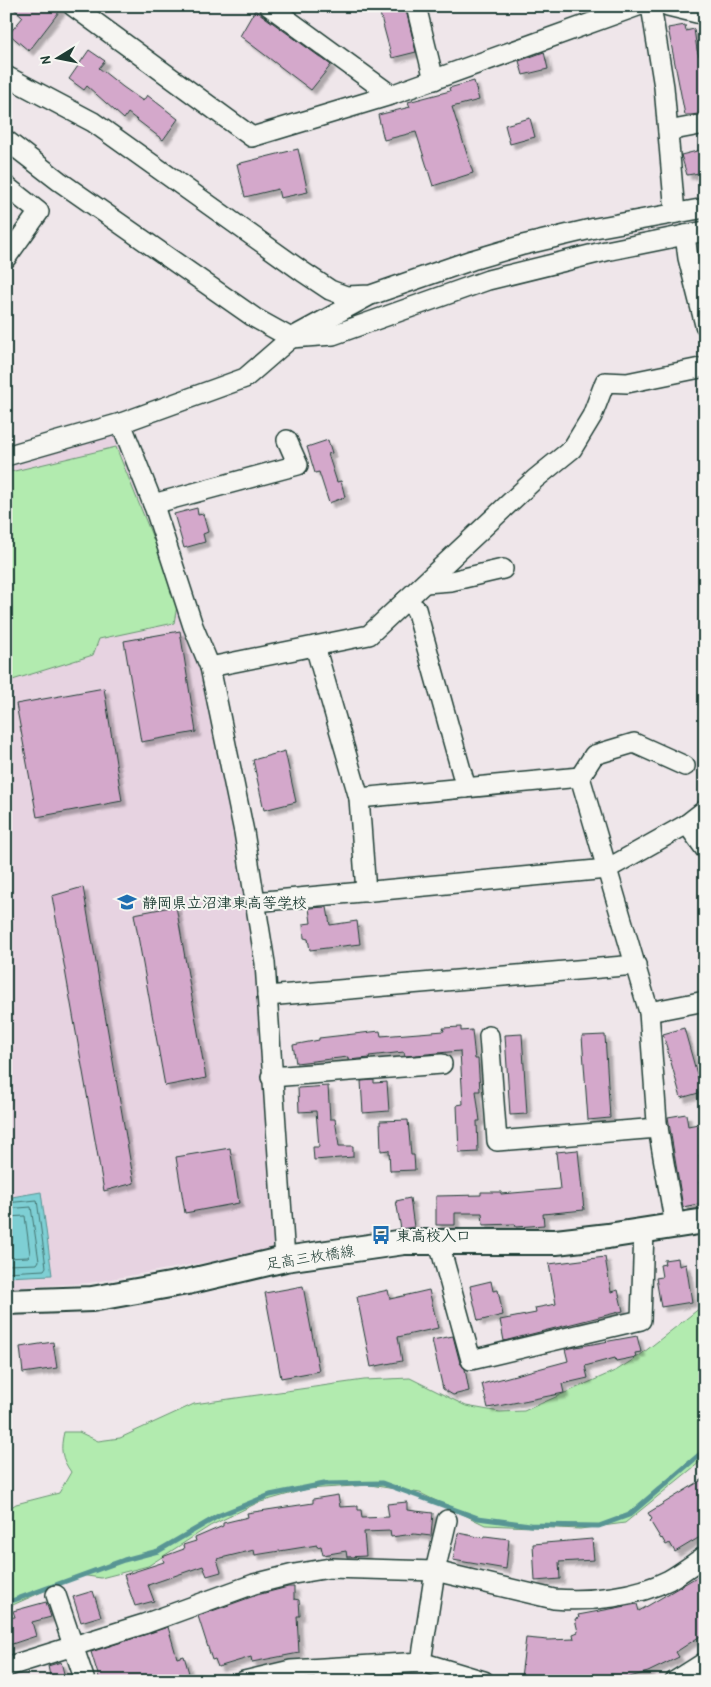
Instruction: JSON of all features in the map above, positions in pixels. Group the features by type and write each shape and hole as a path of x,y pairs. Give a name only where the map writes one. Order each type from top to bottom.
{"main road":[{"name":"足高三枚橋線","path":"6,1302 92,1299 187,1282 285,1259 404,1242 556,1242 705,1221"}],"street":[{"path":"73,6 252,137 391,96 638,6"},
{"path":"269,6 391,96"},
{"path":"416,6 434,80"},
{"path":"651,6 664,87 675,213"},
{"path":"668,6 705,15"},
{"path":"6,76 93,122 330,290 346,296 371,295"},
{"path":"668,132 705,124"},
{"path":"6,140 59,181 247,312 291,338 334,335 488,280 606,251 705,232"},
{"path":"6,186 39,212 6,258"},
{"path":"6,456 121,423 245,378 291,338 371,295 472,260 523,245 705,208"},
{"path":"685,235 688,258 705,325"},
{"path":"210,667 369,635 535,479 572,449 592,416 605,382 627,383 705,367"},
{"path":"121,423 153,504 193,626 210,667 244,832 265,963 271,1077 285,1259"},
{"path":"153,504 298,465 287,440"},
{"path":"425,583 451,581 503,569"},
{"path":"406,601 416,610 466,788"},
{"path":"315,646 359,798 366,892"},
{"path":"675,1226 658,1128 650,1012 580,777 594,755 634,743 685,766"},
{"path":"359,798 580,777"},
{"path":"255,902 607,869 687,824 705,810"},
{"path":"687,824 705,849"},
{"path":"267,996 636,965"},
{"path":"650,1012 705,1001"},
{"path":"489,1036 497,1141 658,1128"},
{"path":"271,1077 442,1064"},
{"path":"439,1243 471,1360 641,1320 644,1230"},
{"path":"421,1662 435,1571 447,1520"},
{"path":"6,1667 144,1624 218,1596 294,1574 330,1568 435,1571 554,1599 571,1600 635,1592 668,1580 705,1556"},
{"path":"56,1595 84,1681"},
{"path":"244,1681 291,1670 421,1662 484,1681"},
{"path":"674,1681 705,1662"}],"shaded area":[{"name":"静岡県立沼津東高等学校","path":"115,434 200,668 237,839 257,965 275,1250 89,1283 6,1288 6,468"}],"green space":[{"path":"116,447 178,600 174,623 99,639 93,655 6,682 6,473"},
{"path":"705,1304 705,1458 625,1523 580,1529 485,1525 420,1493 370,1485 307,1489 257,1503 210,1526 148,1566 101,1578 80,1575 6,1608 6,1510 16,1504 59,1493 71,1472 62,1453 64,1432 79,1432 98,1441 120,1438 194,1404 364,1380 410,1378 466,1406 500,1412 524,1411 617,1370 639,1356"}],"water":[{"path":"41,1192 52,1275 6,1277 6,1198"}],"building":[{"path":"11,6 62,6 62,8 29,51 9,34 23,17"},
{"path":"378,6 405,6 416,52 392,58"},
{"path":"255,10 331,65 311,90 240,36"},
{"path":"685,25 686,31 694,29 699,56 704,56 705,113 685,115 668,28"},
{"path":"89,50 105,61 99,68 123,87 143,101 147,95 178,119 163,140 128,113 124,119 87,86 84,90 69,79"},
{"path":"544,52 548,69 523,75 519,61"},
{"path":"474,81 479,100 452,107 473,173 433,186 416,132 384,140 378,115 410,107 408,102 450,91 449,88"},
{"path":"530,118 535,137 510,144 505,125"},
{"path":"298,149 308,192 280,198 278,189 245,197 237,164"},
{"path":"705,149 705,172 687,175 681,155"},
{"path":"328,440 332,453 328,454 337,482 341,481 345,497 329,503 319,472 315,473 307,447"},
{"path":"197,508 198,515 203,514 208,532 203,534 205,542 184,548 174,514"},
{"path":"180,631 196,732 141,742 124,641"},
{"path":"104,688 122,801 37,817 16,704"},
{"path":"285,751 296,802 264,810 253,760"},
{"path":"83,887 134,1183 104,1191 52,896"},
{"path":"176,906 206,1078 165,1086 134,914"},
{"path":"327,907 330,925 357,921 360,944 310,950 308,939 304,938 303,924 311,923 309,908"},
{"path":"461,1027 461,1031 472,1030 475,1059 478,1059 480,1091 476,1091 480,1121 477,1121 478,1152 459,1153 457,1105 463,1104 460,1051 405,1056 404,1052 369,1056 370,1058 348,1060 348,1057 296,1063 293,1045 319,1040 319,1038 380,1031 381,1036 444,1031 443,1028"},
{"path":"684,1028 702,1092 681,1098 663,1034"},
{"path":"522,1034 527,1114 510,1115 505,1035"},
{"path":"605,1035 610,1118 588,1120 582,1036"},
{"path":"374,1080 374,1083 387,1082 389,1111 363,1113 361,1081"},
{"path":"328,1086 330,1119 335,1119 339,1146 353,1146 353,1157 314,1160 313,1147 319,1147 316,1111 299,1112 298,1088"},
{"path":"686,1114 688,1126 703,1123 705,1154 699,1155 703,1182 699,1182 703,1203 683,1207 668,1117"},
{"path":"408,1120 411,1155 414,1155 415,1170 390,1171 389,1150 381,1151 380,1121"},
{"path":"230,1148 239,1203 185,1213 176,1157"},
{"path":"578,1150 584,1210 543,1214 544,1225 516,1227 515,1224 483,1225 482,1213 455,1213 455,1225 436,1225 436,1196 481,1195 481,1192 501,1192 501,1194 560,1189 556,1152"},
{"path":"410,1198 414,1227 401,1229 396,1201"},
{"path":"605,1257 611,1292 618,1290 623,1311 504,1341 500,1320 536,1313 535,1308 556,1304 549,1264"},
{"path":"678,1258 679,1266 686,1264 692,1302 661,1307 656,1278 662,1277 660,1265 665,1264 664,1260"},
{"path":"491,1281 493,1291 498,1290 503,1315 478,1321 470,1286"},
{"path":"303,1286 319,1371 281,1378 265,1293"},
{"path":"388,1290 390,1299 429,1290 438,1328 398,1337 402,1361 371,1367 357,1297"},
{"path":"453,1336 460,1363 465,1369 469,1391 453,1395 443,1389 432,1340"},
{"path":"637,1336 641,1352 635,1353 636,1357 616,1361 615,1358 585,1366 588,1378 562,1384 564,1393 488,1408 482,1384 568,1361 565,1349"},
{"path":"53,1342 57,1368 23,1373 20,1347"},
{"path":"705,1478 705,1534 675,1552 670,1543 666,1545 661,1539 650,1521 652,1519 648,1513"},
{"path":"338,1495 340,1507 358,1506 358,1510 361,1510 362,1518 389,1517 387,1504 407,1502 407,1510 433,1513 431,1536 414,1534 391,1537 390,1531 364,1532 366,1556 347,1557 346,1551 323,1555 321,1546 317,1547 317,1545 255,1555 254,1550 217,1559 221,1572 207,1576 203,1566 148,1585 154,1601 135,1606 124,1575 164,1562 162,1557 184,1549 183,1545 196,1541 195,1538 223,1526 223,1523 248,1517 247,1513 313,1503 313,1499"},
{"path":"458,1533 484,1538 485,1536 509,1539 506,1569 453,1560"},
{"path":"592,1539 594,1560 559,1562 560,1579 535,1581 533,1544"},
{"path":"705,1572 705,1633 676,1652 679,1657 648,1672 622,1679 548,1681 521,1677 526,1638 548,1640 574,1639 573,1634 578,1632 575,1619 579,1618 578,1615 637,1604 639,1611"},
{"path":"294,1587 294,1599 299,1600 300,1616 297,1616 299,1653 252,1662 251,1657 218,1667 215,1659 212,1660 198,1616 257,1595"},
{"path":"93,1591 101,1616 81,1622 73,1597"},
{"path":"46,1602 51,1617 32,1622 36,1636 6,1646 6,1618 15,1617 13,1611"},
{"path":"168,1627 177,1658 184,1656 189,1673 183,1675 185,1681 100,1681 91,1652"},
{"path":"61,1662 66,1681 51,1681 48,1666"}],"waterway":[{"path":"6,1603 124,1560 158,1551 220,1515 270,1495 324,1484 382,1483 478,1518 530,1525 599,1526 629,1515 705,1450"}],"place":[{"name":"静岡県立沼津東高等学校","path":"127,902"},
{"name":"東高校入口","path":"381,1235"}]}
